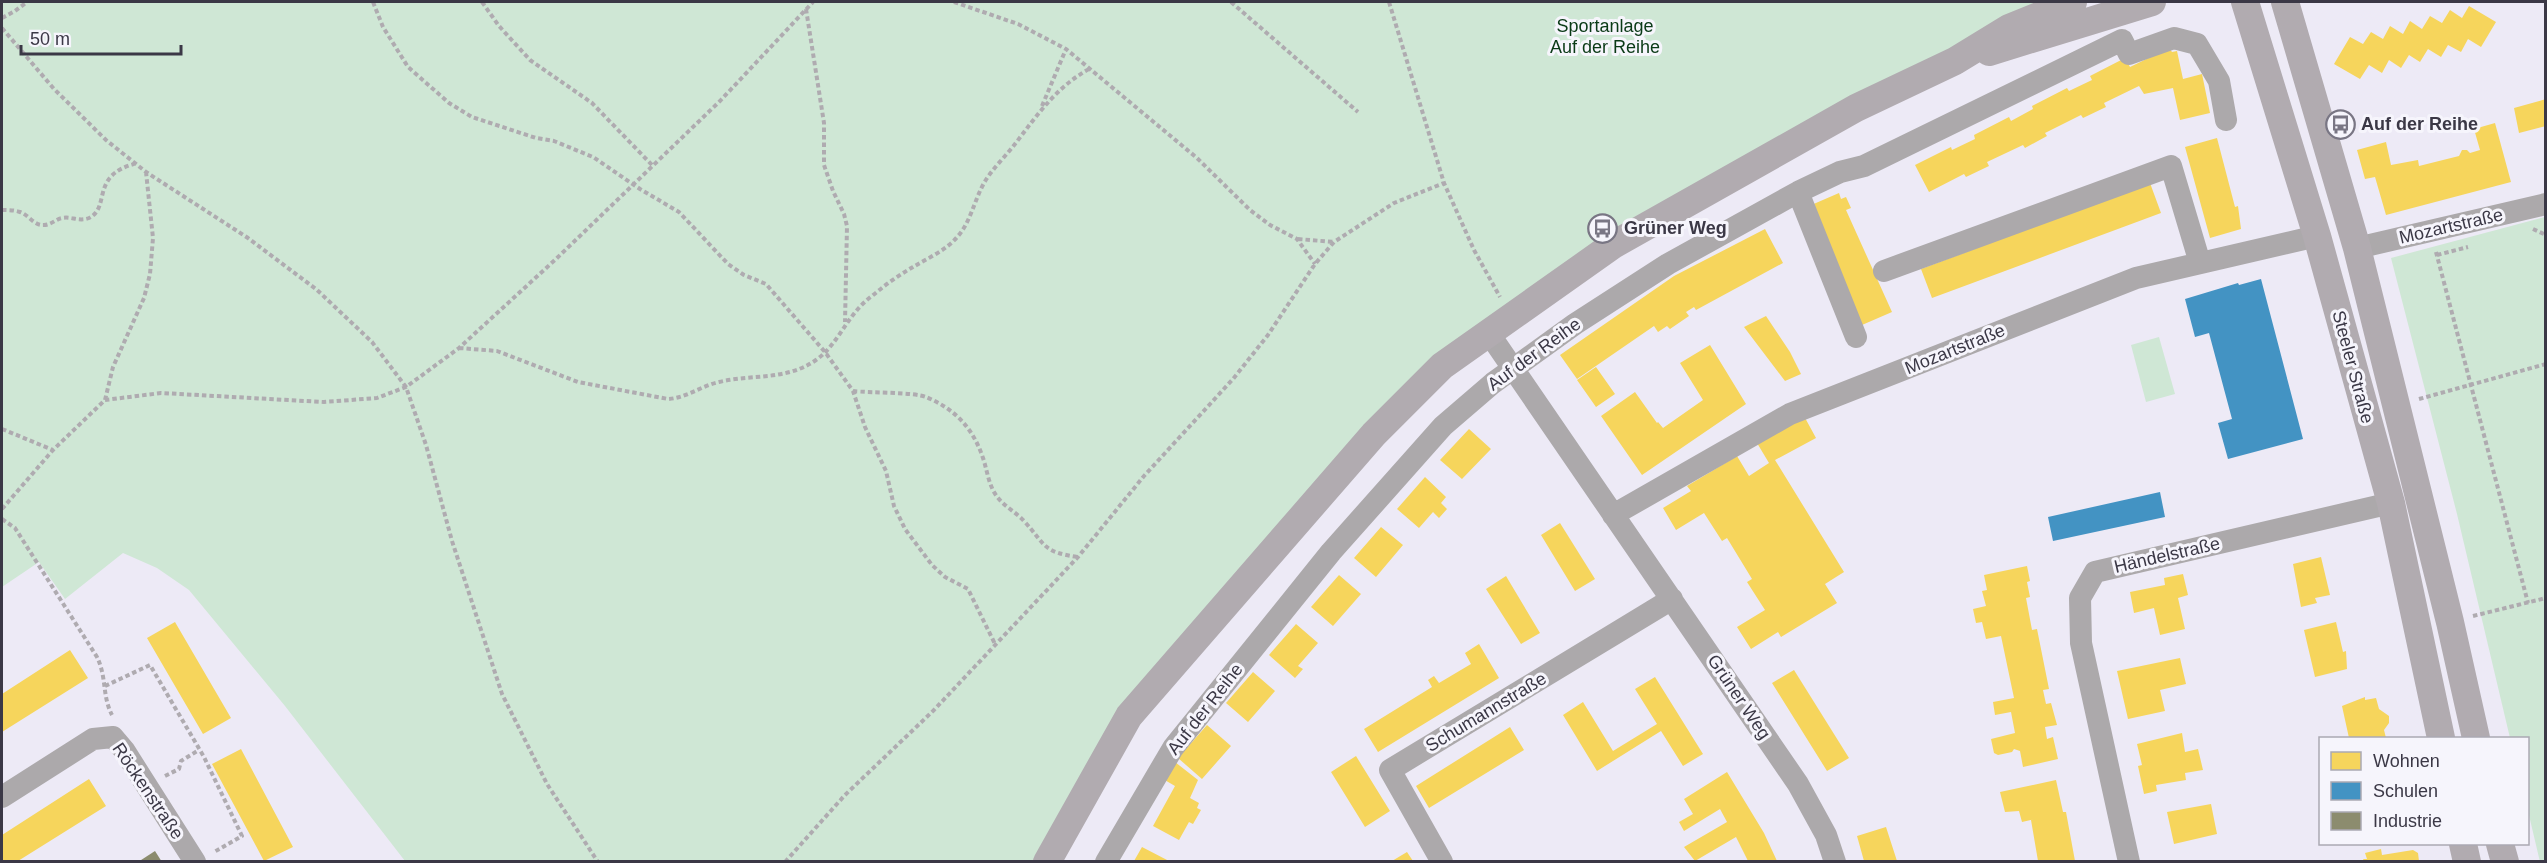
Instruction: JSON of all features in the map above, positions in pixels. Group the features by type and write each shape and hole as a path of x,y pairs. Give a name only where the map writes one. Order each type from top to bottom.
{"main road":[{"path":"1047,861 1129,716 1374,434 1442,366 1623,239 1857,108 1955,61 2009,28 2073,2"},
{"path":"1955,61 2012,46 2152,2"},
{"name":"Steeler Straße","path":"2245,2 2318,236 2391,503 2441,737"},
{"name":"Steeler Straße","path":"2285,2 2357,248 2450,621 2476,737"},
{"path":"2463,845 2467,861"},
{"path":"2501,845 2505,861"}],"street":[{"name":"Auf der Reihe","path":"1106,861 1173,748 1330,552 1443,426 1493,383 1575,324 1668,264 1798,192 1840,172 1864,166 2122,40 2129,54 2174,38 2197,44 2219,81 2226,120"},
{"path":"1884,271 2171,166 2200,263"},
{"path":"1798,192 1856,337"},
{"name":"Mozartstraße","path":"2357,248 2546,204"},
{"name":"Mozartstraße","path":"1613,514 1790,414 2136,278 2318,236"},
{"name":"Grüner Weg","path":"1499,324 1512,370 1672,599 1797,784 1826,836 1835,861"},
{"name":"Händelstraße","path":"2129,861 2081,643 2080,598 2095,572 2391,503"},
{"name":"Schumannstraße","path":"1442,861 1390,770 1672,599"},
{"name":"Röckenstraße","path":"2,797 93,738 113,737 201,859"}],"path":[{"path":"2,18 27,2"},
{"path":"373,2 383,27 408,67 449,103 472,117 579,149 680,212 728,264 744,275 766,284 825,352 853,391 865,427 886,471 894,506 905,529 945,577 968,589 996,644"},
{"path":"482,2 499,26 530,60 592,103 652,165"},
{"path":"105,400 161,393 324,402 377,398 406,387 459,348 556,259 720,101 813,2"},
{"path":"954,2 1018,24 1066,49 1197,158 1250,210 1270,225 1297,239 1334,242"},
{"path":"1231,2 1358,112"},
{"path":"1389,2 1444,183 1474,250 1499,324"},
{"path":"806,9 824,123 824,165 847,226 845,323"},
{"path":"2,28 79,114 135,164 240,232 316,289 372,342 406,387 426,446 452,541 502,694 548,784 598,861"},
{"path":"1041,110 1066,49"},
{"path":"459,348 497,351 578,382 668,399 682,397 693,390 718,382 790,373 817,360 845,323 871,296 958,237 969,219 984,184 1041,110 1072,78 1091,68"},
{"path":"2,210 23,213 39,225 45,225 60,218 78,220 90,218 100,206 107,181 123,167 135,164"},
{"path":"2,508 53,450 105,400 114,367 144,298 150,274 153,238 146,172"},
{"path":"785,861 845,795 934,710 1078,557 1144,476 1233,379 1268,334 1315,264 1334,242 1394,202 1444,183"},
{"path":"2430,231 2528,603"},
{"path":"1297,239 1315,264"},
{"path":"2396,405 2546,364"},
{"path":"853,391 924,396 960,417 976,440 984,461 986,475 996,496 1023,520 1051,551 1078,557"},
{"path":"2,429 53,450"},
{"path":"2,519 15,528 97,657 104,672 106,705 118,727 113,737"},
{"path":"2450,621 2546,598"},
{"path":"105,686 150,665 204,757 242,836 201,859"},
{"path":"147,785 179,769 181,761 199,750"}],"green space":[{"name":"Sportanlage Auf der Reihe","path":"2,2 2065,2 1541,287 1244,578 1043,861 405,861 285,706 189,590 157,568 123,553 65,599 39,562 2,587"},
{"path":"2545,217 2546,861 2540,862 2529,815 2529,737 2510,737 2457,514 2391,258"},
{"path":"2159,337 2175,394 2146,402 2131,345"}],"building: Wohnen":[{"path":"2469,6 2496,22 2481,47 2468,39 2461,52 2448,45 2441,57 2428,49 2420,62 2409,55 2401,68 2389,60 2382,73 2369,65 2360,79 2334,64 2350,37 2363,44 2371,32 2383,39 2390,26 2403,34 2410,21 2422,29 2430,16 2442,23 2450,10 2462,18"},
{"path":"2169,48 2172,52 2177,51 2183,79 2202,74 2210,113 2180,120 2173,88 2144,94 2139,86 2104,103 2106,107 2083,118 2081,115 2045,133 2047,136 2025,148 2023,145 1987,162 1989,166 1966,177 1964,174 1929,192 1915,165 1951,147 1952,150 1975,139 1974,135 2009,117 2011,121 2033,109 2032,106 2067,88 2069,91 2092,80 2090,76 2125,58 2130,67"},
{"path":"2546,99 2546,126 2519,133 2514,108"},
{"path":"2495,123 2511,182 2386,215 2375,177 2365,179 2357,150 2386,142 2391,165 2418,160 2419,166 2459,156 2462,150 2470,153 2480,150 2474,129"},
{"path":"2217,138 2235,207 2238,206 2241,229 2210,238 2185,147"},
{"path":"2150,183 2161,213 1932,298 1921,269"},
{"path":"1839,193 1841,199 1846,197 1851,208 1846,210 1892,312 1862,325 1809,206"},
{"path":"1765,229 1783,263 1696,310 1694,307 1686,312 1689,316 1670,329 1667,326 1658,332 1654,326 1577,379 1560,355 1674,276"},
{"path":"1766,316 1790,352 1801,374 1785,381 1744,327"},
{"path":"1710,345 1746,404 1642,475 1601,416 1635,392 1663,428 1703,400 1680,363"},
{"path":"1596,367 1615,394 1596,407 1577,380"},
{"path":"1804,416 1816,438 1775,460 1844,572 1825,584 1837,603 1781,637 1778,632 1751,649 1737,627 1765,610 1747,582 1752,579 1727,538 1722,541 1704,513 1676,530 1663,508 1691,491 1687,486 1737,456 1749,476 1769,463 1757,443"},
{"path":"1469,429 1491,449 1462,479 1440,460"},
{"path":"1425,477 1446,497 1441,503 1447,509 1439,518 1433,512 1419,528 1397,509"},
{"path":"1560,523 1595,579 1575,591 1541,535"},
{"path":"1381,527 1403,545 1376,577 1354,558"},
{"path":"2321,557 2330,595 2315,598 2317,603 2301,607 2293,564"},
{"path":"2027,566 2030,597 2026,598 2032,630 2037,629 2049,689 2043,690 2046,704 2051,703 2057,725 2045,727 2047,739 2053,737 2058,759 2023,767 2020,751 2014,749 2012,752 1998,755 1994,753 1991,739 2015,733 2011,712 1995,715 1993,702 2014,698 2001,636 1986,639 1982,622 1976,623 1973,609 1986,606 1982,591 1987,590 1984,575"},
{"path":"2183,574 2188,595 2178,598 2185,629 2160,635 2154,608 2134,613 2130,592 2165,585 2164,578"},
{"path":"1339,575 1361,594 1333,626 1311,607"},
{"path":"1506,576 1540,633 1521,644 1486,589"},
{"path":"175,622 231,718 203,734 147,638"},
{"path":"2336,622 2343,652 2346,651 2347,669 2315,677 2304,630"},
{"path":"1296,624 1318,643 1298,666 1303,669 1295,678 1269,655"},
{"path":"1479,644 1499,678 1378,752 1364,729 1432,687 1428,680 1434,676 1439,683 1471,664 1465,653"},
{"path":"70,650 88,678 2,732 2,694"},
{"path":"2180,658 2186,684 2160,690 2165,711 2128,719 2117,671"},
{"path":"1794,670 1849,758 1827,771 1772,683"},
{"path":"1253,672 1275,691 1248,722 1226,703"},
{"path":"1655,677 1703,754 1683,766 1661,731 1597,771 1563,715 1583,702 1613,751 1657,724 1635,689"},
{"path":"2365,697 2365,700 2376,698 2379,709 2389,716 2389,723 2384,730 2386,737 2349,737 2342,706"},
{"path":"1207,725 1231,746 1202,779 1178,758"},
{"path":"1510,727 1524,750 1429,808 1416,786"},
{"path":"2182,733 2185,752 2198,749 2203,770 2185,773 2186,780 2156,785 2157,791 2144,794 2138,766 2142,765 2137,744"},
{"path":"241,749 293,847 264,861 212,764"},
{"path":"1356,756 1390,811 1365,827 1331,772"},
{"path":"1175,762 1198,780 1190,798 1199,803 1197,808 1201,810 1193,824 1189,822 1179,840 1153,826 1175,786 1163,779"},
{"path":"1727,772 1764,833 1777,861 1748,861 1736,837 1695,861 1684,847 1727,822 1720,809 1684,831 1679,822 1693,814 1684,799"},
{"path":"89,779 106,806 18,861 2,861 2,835"},
{"path":"2056,780 2063,812 2066,812 2075,861 2038,861 2031,820 2039,818 2022,822 2019,811 2005,812 2000,792"},
{"path":"2211,804 2217,834 2174,844 2167,812"},
{"path":"1886,827 1897,861 1864,861 1857,836"},
{"path":"1142,847 1169,861 1134,861"},
{"path":"2381,849 2382,855 2413,850 2418,853 2419,861 2364,861 2363,859 2367,859 2365,853"},
{"path":"1407,852 1413,861 1392,861"}],"building: Schulen":[{"path":"2261,279 2303,439 2228,459 2218,423 2232,419 2209,333 2195,337 2185,299 2238,283 2239,285"},
{"path":"2160,492 2165,517 2053,541 2048,517"}],"building: Industrie":[{"path":"155,851 162,862 138,862"}],"place":[{"name":"Auf der Reihe","path":"2340,124"},
{"name":"Grüner Weg","path":"1603,228"}]}
